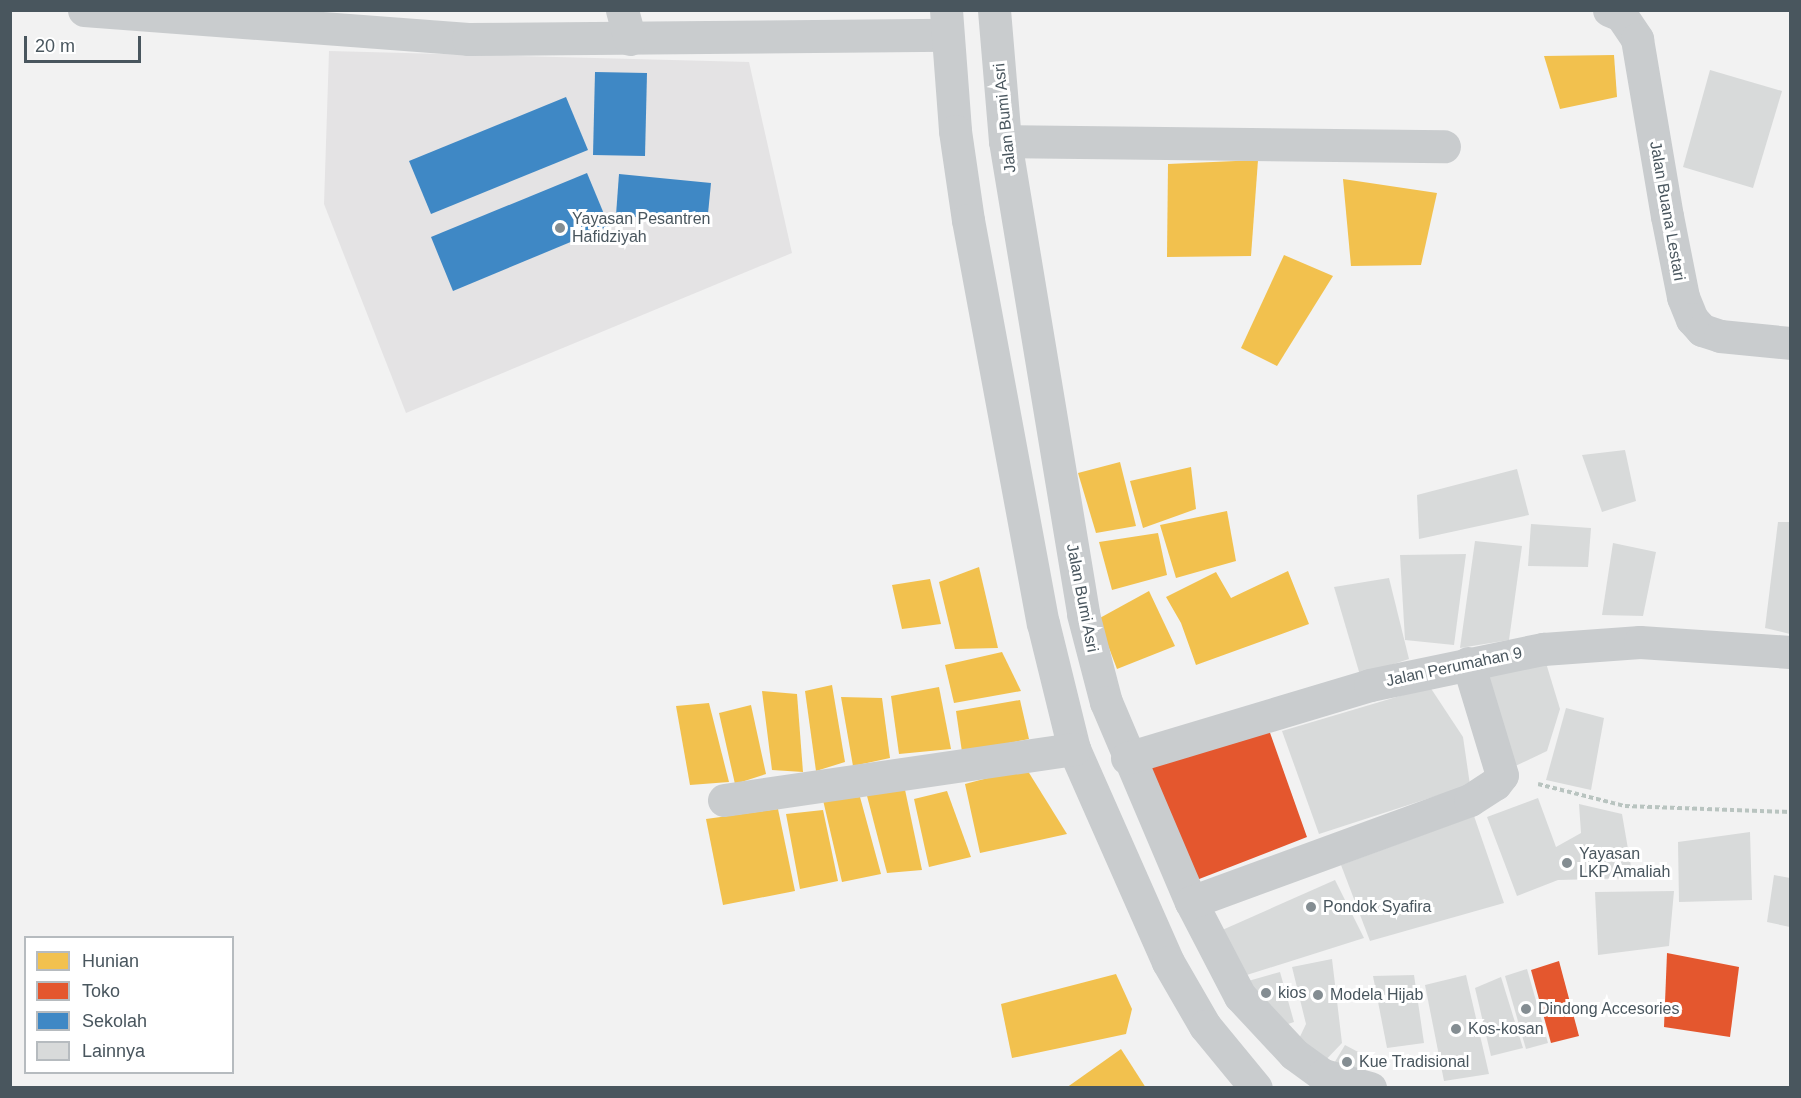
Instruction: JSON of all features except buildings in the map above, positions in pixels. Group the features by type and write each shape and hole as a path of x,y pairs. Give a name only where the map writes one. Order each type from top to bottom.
{"street":[{"path":"84,10 457,38 626,25 946,23 968,220 1043,623 1074,749 1168,962 1205,1026 1256,1088"},
{"name":"Jalan Bumi Asri","path":"994,10 1005,141 1083,614 1106,702 1127,759 1191,902 1240,996 1294,1054 1323,1075 1370,1088"},
{"name":"Jalan Buana Lestari","path":"1609,10 1621,15 1637,39 1669,228 1683,297 1692,319 1702,330 1720,336 1791,343"},
{"path":"1005,141 1444,146"},
{"path":"1043,623 1083,614"},
{"name":"Jalan Perumahan 9","path":"1127,759 1370,685 1468,663 1597,643 1640,642 1791,652"},
{"path":"1191,902 1470,800 1495,784 1502,775 1468,663"},
{"path":"724,800 1074,749"}],"path":[{"path":"1502,775 1625,806 1791,812"}],"shaded area":[{"name":"Yayasan Pesantren Hafidziyah","path":"329,51 749,62 792,253 406,413 324,204"}],"place":[{"name":"Yayasan Pesantren Hafidziyah","path":"560,228"},
{"name":"Yayasan LKP Amaliah","path":"1567,863"},
{"name":"Pondok Syafira","path":"1311,907"},
{"name":"kios","path":"1266,993"},
{"name":"Modela Hijab","path":"1318,995"},
{"name":"Dindong Accesories","path":"1526,1009"},
{"name":"Kos-kosan","path":"1456,1029"},
{"name":"Kue Tradisional","path":"1347,1062"}]}
